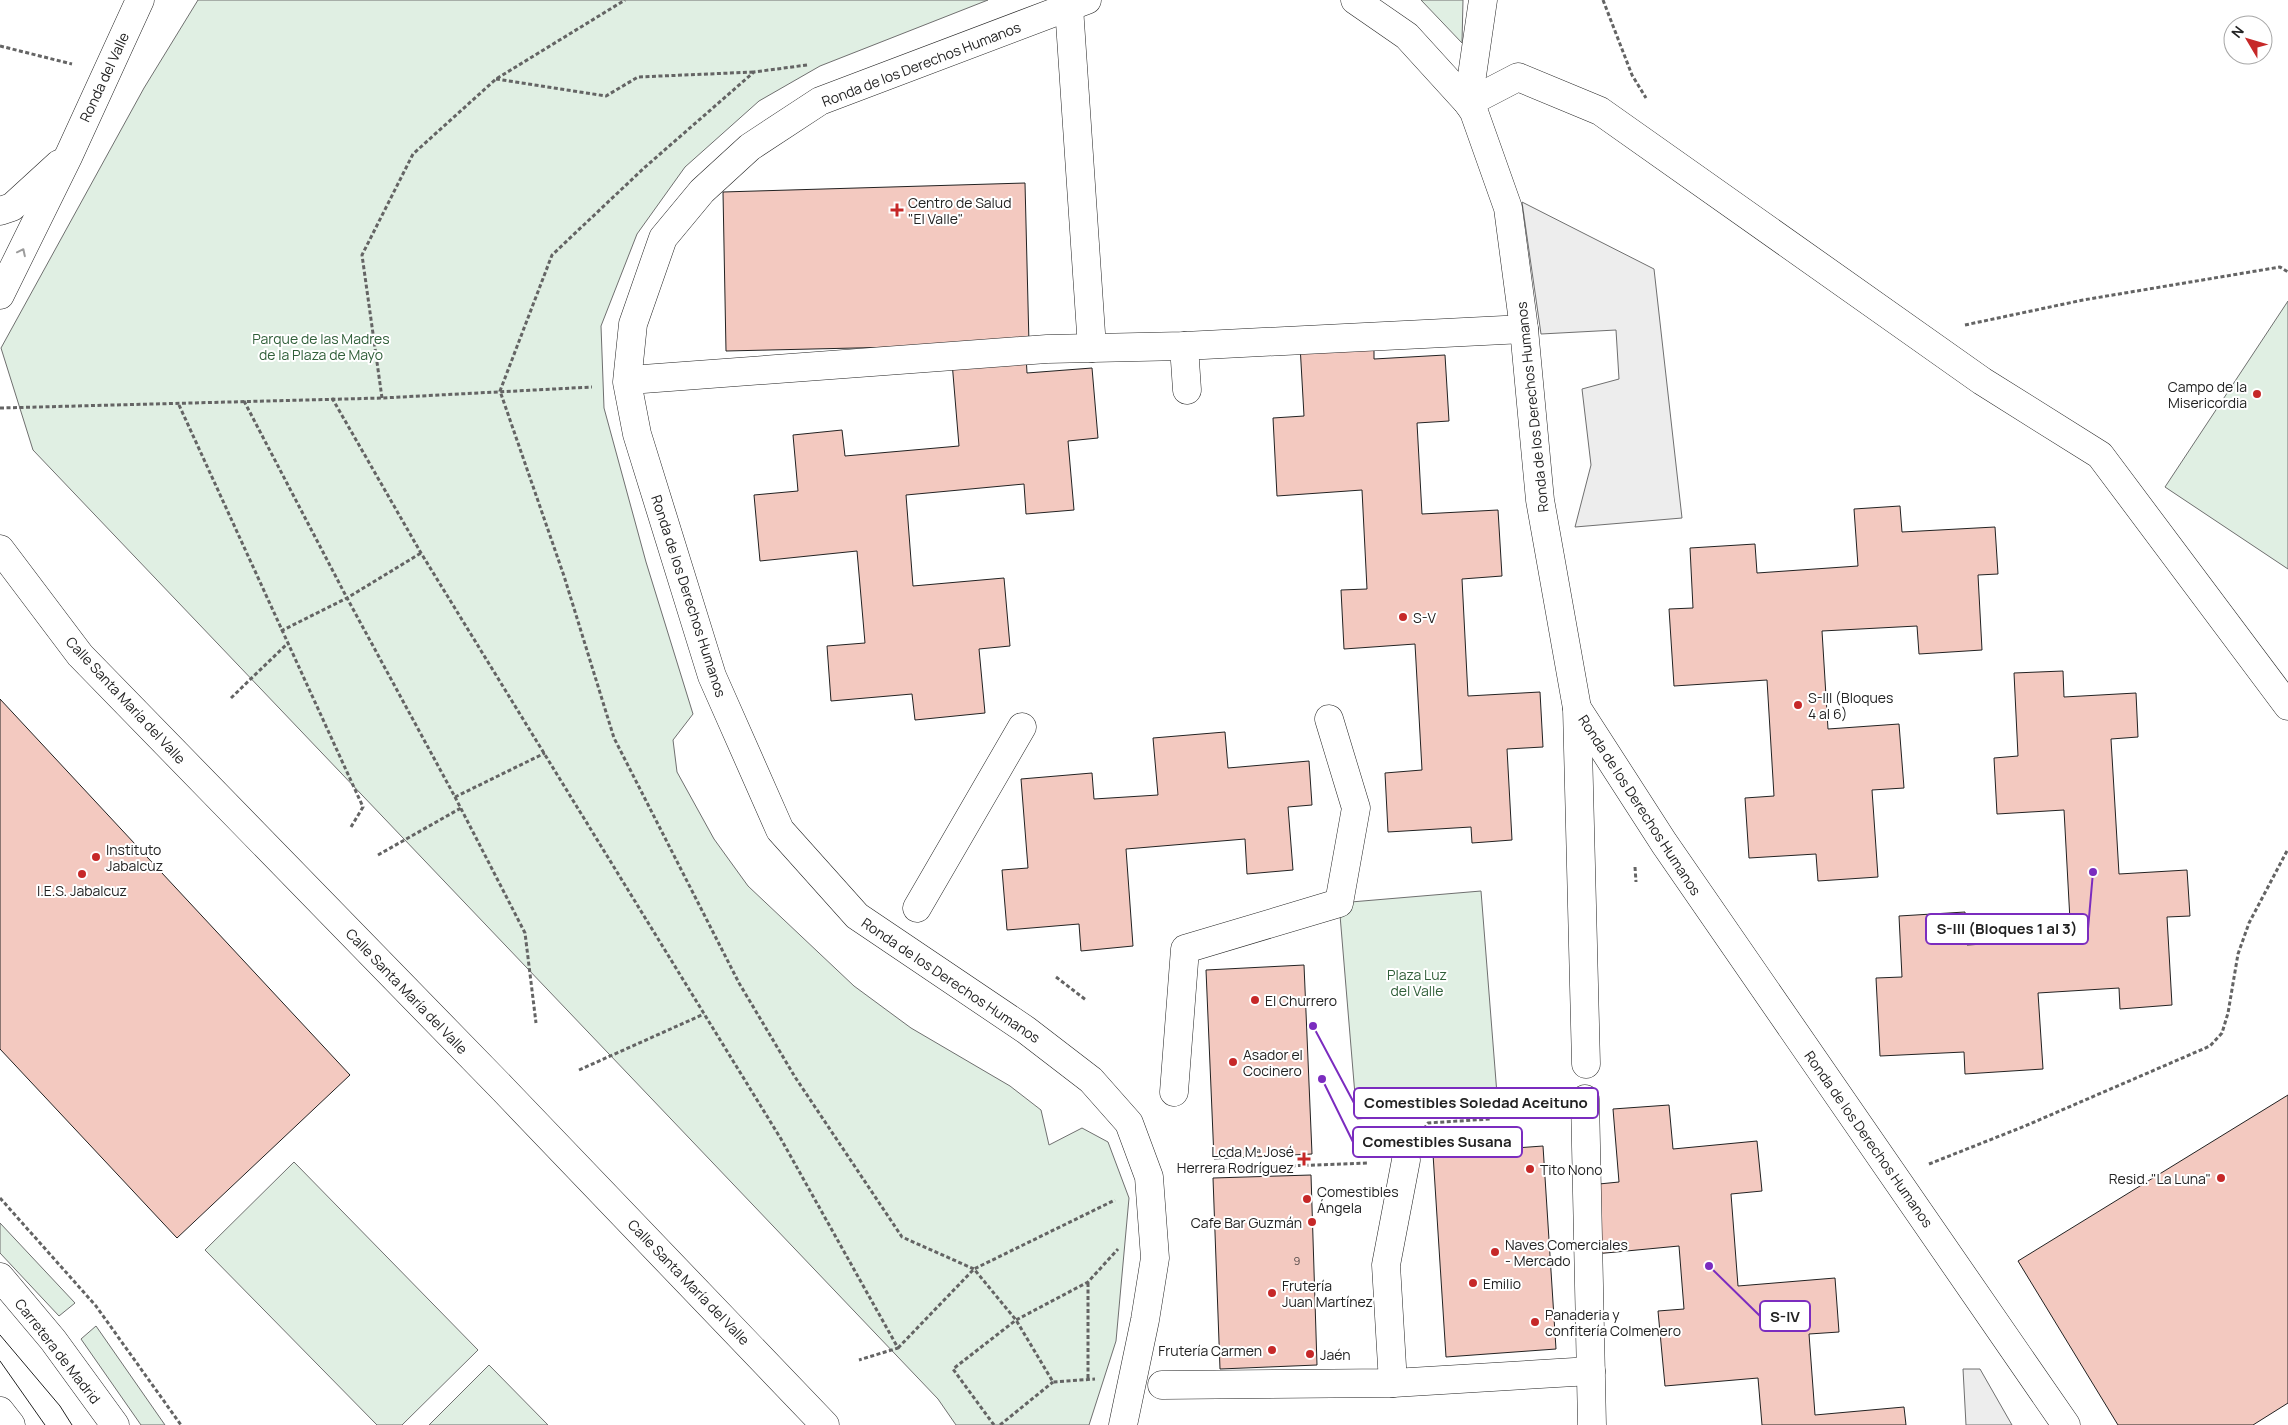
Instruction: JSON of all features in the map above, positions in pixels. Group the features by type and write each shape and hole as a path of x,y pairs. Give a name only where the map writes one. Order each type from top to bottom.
{"main road":[{"name":"Ronda del Valle","path":"0,295 69,155 140,0"},
{"name":"Ronda de los Derechos Humanos","path":"1355,0 1407,36 1468,103 1474,112 1508,208 1524,329 1540,500 1577,708 1664,844 2066,1425"},
{"path":"1468,103 1483,0"},
{"name":"Ronda de los Derechos Humanos","path":"1078,4 820,101 750,147 702,191 663,238 634,324 627,382 637,434 712,676 780,830 857,916 1026,1030 1091,1080 1128,1123 1149,1177 1155,1258 1145,1320 1123,1425"},
{"path":"1078,4 1092,348"},
{"path":"1468,103 1518,77 1600,111 1982,381 2100,455 2288,706"},
{"name":"Ronda del Valle","path":"0,211 12,207 69,155"},
{"path":"642,379 1037,349 1184,346 1524,329"},
{"path":"1184,346 1187,390"},
{"name":"Calle Santa María del Valle","path":"0,549 80,655 503,1089 825,1425"},
{"path":"1577,708 1586,1064"},
{"path":"1174,1092 1185,949 1339,903 1356,808 1329,719"},
{"path":"917,908 1022,727"},
{"path":"1585,1099 1592,1425"},
{"path":"1393,1383 1386,1264 1406,1160"},
{"name":"Carretera de Madrid","path":"0,1278 53,1340 115,1425"},
{"path":"1162,1385 1393,1383 1591,1371"},
{"path":"0,1411 11,1425"}],"path":[{"path":"382,398 362,255 413,154 496,79 625,0"},
{"path":"1602,0 1632,75 1647,99"},
{"path":"0,46 79,66"},
{"path":"496,79 606,96 638,77 754,72"},
{"path":"1962,326 2083,300 2280,267 2288,272"},
{"path":"0,408 137,404 178,405 244,401 382,398 595,387"},
{"path":"332,398 421,553 781,1139 898,1348"},
{"path":"244,401 347,598 461,808 525,933 536,1023"},
{"path":"178,405 363,807 351,826"},
{"path":"281,631 347,598 421,553"},
{"path":"231,698 287,644"},
{"path":"455,797 545,753"},
{"path":"378,855 461,808"},
{"path":"1895,1177 2025,1126 2210,1046 2222,1033 2228,1013 2238,954 2249,924 2288,849"},
{"path":"1635,863 1636,882"},
{"path":"1056,977 1086,1000"},
{"path":"579,1070 704,1014"},
{"path":"1207,1169 1406,1160 1428,1123 1490,1119 1490,1105 1585,1099"},
{"path":"0,1198 96,1306 181,1425"},
{"path":"859,1360 898,1348 974,1269 1119,1198"},
{"path":"994,1425 953,1369 1016,1320 1088,1282 1123,1243"},
{"path":"974,1269 1016,1320 1053,1382"},
{"path":"1088,1282 1088,1380"},
{"path":"1000,1425 1053,1382 1096,1379"}],"green space":[{"name":"Parque de las Madres de la Plaza de Mayo","path":"198,0 988,0 820,66 759,101 685,167 637,234 601,326 604,408 646,562 693,714 673,740 677,772 714,839 748,886 854,986 911,1028 1010,1086 1041,1110 1049,1145 1082,1128 1108,1142 1129,1198 1116,1341 1089,1425 956,1425 938,1399 33,450 1,348 144,88"},
{"path":"1421,0 1463,0 1462,43"},
{"name":"Campo de la Misericordia","path":"2288,301 2288,569 2165,487"},
{"name":"Plaza Luz del Valle","path":"1481,891 1498,1107 1357,1119 1339,903"},
{"path":"294,1162 478,1350 402,1425 377,1425 205,1250"},
{"path":"0,1223 75,1303 59,1316 0,1253"},
{"path":"96,1326 165,1425 141,1425 81,1339"},
{"path":"489,1365 548,1425 429,1425"}],"shaded area":[{"path":"1522,202 1654,269 1682,518 1575,527 1591,465 1582,389 1619,379 1616,330 1541,334"},
{"path":"1963,1369 1980,1369 2012,1425 1966,1425"}],"building":[{"name":"Centro de Salud \"El Valle\"","path":"1025,183 1029,344 726,351 723,192"},
{"name":"S-V","path":"1374,341 1374,359 1445,355 1449,421 1417,423 1422,514 1498,510 1502,576 1462,579 1468,696 1540,692 1543,747 1507,749 1512,840 1472,843 1471,827 1388,832 1385,773 1422,770 1415,644 1344,649 1341,590 1367,589 1362,490 1277,496 1273,418 1304,416 1300,345"},
{"path":"1026,355 1027,373 1092,368 1098,438 1068,441 1074,510 1026,514 1024,484 906,495 913,586 1004,578 1010,646 979,649 985,713 915,720 912,694 831,701 827,646 865,643 857,551 760,561 754,495 798,491 793,435 842,430 845,456 959,446 952,362"},
{"name":"S-III (Bloques 4 al 6)","path":"1900,506 1902,532 1995,527 1998,574 1978,575 1982,650 1919,654 1917,626 1822,631 1828,729 1899,724 1904,788 1872,790 1878,877 1818,881 1816,854 1749,858 1745,798 1774,796 1767,680 1674,686 1669,609 1693,608 1690,548 1755,544 1757,573 1858,566 1854,509"},
{"path":"2063,671 2064,697 2136,693 2138,737 2111,739 2119,874 2187,870 2190,916 2167,917 2172,1005 2120,1009 2119,988 2038,993 2043,1069 1965,1074 1964,1052 1880,1056 1876,978 1902,977 1899,916 1965,912 1967,945 2071,939 2064,810 1997,814 1994,758 2018,756 2014,673"},
{"name":"I.E.S. Jabalcuz","path":"0,699 350,1075 177,1238 0,1049"},
{"path":"1225,732 1228,768 1309,761 1312,805 1288,807 1293,870 1247,874 1245,839 1126,849 1133,946 1081,951 1079,924 1007,930 1002,870 1028,868 1021,779 1092,773 1094,799 1158,795 1153,738"},
{"path":"1304,965 1312,1154 1214,1159 1206,970"},
{"name":"Resid. \"La Luna\"","path":"2288,1095 2288,1403 2253,1425 2118,1425 2018,1261"},
{"path":"1669,1105 1673,1149 1757,1141 1762,1191 1731,1194 1738,1286 1835,1278 1839,1332 1809,1334 1815,1415 1904,1407 1906,1425 1762,1425 1758,1378 1665,1386 1658,1311 1684,1309 1679,1246 1595,1254 1589,1185 1619,1182 1613,1109"},
{"name":"Naves Comerciales - Mercado","path":"1543,1146 1556,1349 1446,1357 1433,1154"},
{"path":"1311,1175 1317,1365 1220,1369 1213,1178"}],"tram line":[{"path":"0,1335 60,1406 72,1425"},
{"path":"0,1361 45,1425"}],"place":[{"name":"Centro de Salud \"El Valle\"","path":"897,210"},
{"name":"Campo de la Misericordia","path":"2257,394"},
{"name":"S-V","path":"1403,617"},
{"name":"S-III (Bloques 4 al 6)","path":"1798,705"},
{"name":"Instituto Jabalcuz","path":"96,857"},
{"name":"S-III (Bloques 1 al 3)","path":"2093,872"},
{"name":"I.E.S. Jabalcuz","path":"82,874"},
{"name":"El Churrero","path":"1255,1000"},
{"name":"Comestibles Soledad Aceituno","path":"1313,1026"},
{"name":"Asador el Cocinero","path":"1233,1062"},
{"name":"Comestibles Susana","path":"1322,1079"},
{"name":"Lcda Mª José Herrera Rodríguez","path":"1304,1159"},
{"name":"Tito Nono","path":"1530,1169"},
{"name":"Resid. \"La Luna\"","path":"2221,1178"},
{"name":"Comestibles Ángela","path":"1307,1199"},
{"name":"Cafe Bar Guzmán","path":"1312,1222"},
{"name":"Naves Comerciales - Mercado","path":"1495,1252"},
{"name":"S-IV","path":"1709,1266"},
{"name":"Emilio","path":"1473,1283"},
{"name":"Frutería Juan Martínez","path":"1272,1293"},
{"name":"Panaderia y confitería Colmenero","path":"1535,1322"},
{"name":"Frutería Carmen","path":"1272,1350"},
{"name":"Jaén","path":"1310,1354"}]}
